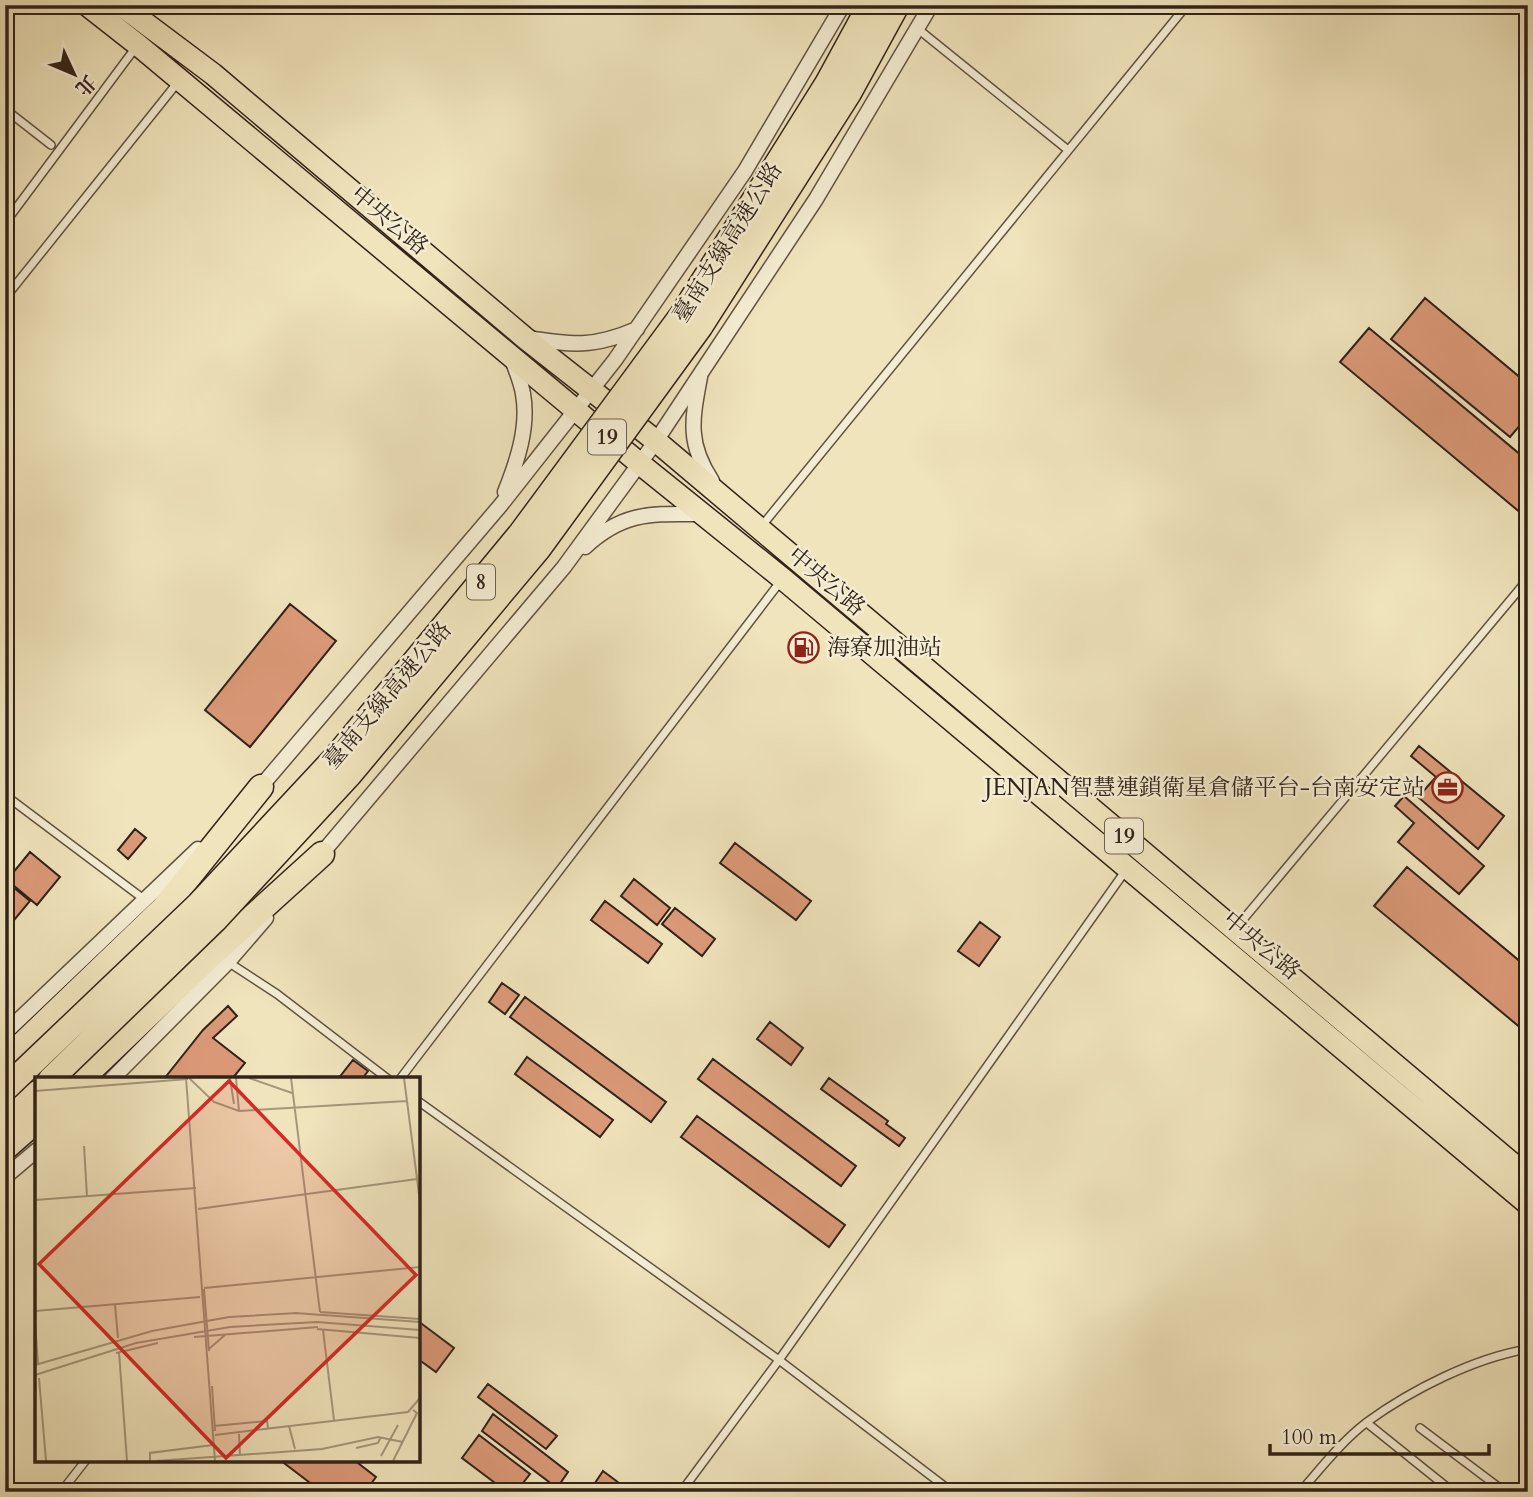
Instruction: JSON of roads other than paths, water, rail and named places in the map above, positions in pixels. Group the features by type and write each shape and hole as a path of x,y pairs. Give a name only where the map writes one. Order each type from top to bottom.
{"highway":[{"name":"臺南支線高速公路","path":"5,1089 198,905 335,758 521,533 682,315 827,84 870,5"},
{"name":"臺南支線高速公路","path":"53,1077 215,920 350,774 539,548 700,327 849,93 897,5"},
{"path":"5,1061 163,909 261,787"},
{"path":"84,1077 212,954 322,854"},
{"path":"5,1120 35,1095"},
{"path":"5,1148 35,1122"}],"main road":[{"name":"中央公路","path":"87,5 138,44 1128,867 1228,937 1528,1177"},
{"name":"中央公路","path":"121,5 213,74 525,338 656,441 760,528 1228,937 1528,1204"}],"street":[{"path":"5,1033 261,787 500,506 638,328 746,171 843,5"},
{"path":"114,1077 228,962 564,567 656,441 816,199 931,5"},
{"path":"525,338 559,343 603,342 638,328"},
{"path":"500,506 520,453 524,416 523,394 511,355"},
{"path":"702,368 693,434 696,454 720,494"},
{"path":"564,567 596,537 643,514 704,513"},
{"path":"5,1177 35,1152"}],"lane":[{"path":"5,15 14,5"},
{"path":"760,528 1187,5"},
{"path":"918,29 1068,150"},
{"path":"5,223 138,44"},
{"path":"5,298 180,80"},
{"path":"5,108 51,145"},
{"path":"402,1077 783,579"},
{"path":"1228,937 1528,579"},
{"path":"5,796 145,901"},
{"path":"681,1492 779,1360 1128,867"},
{"path":"228,962 277,994 385,1077"},
{"path":"420,1102 779,1360 952,1492"},
{"path":"1300,1492 1335,1451 1367,1423 1412,1394 1461,1370 1505,1353 1528,1349"},
{"path":"1367,1423 1453,1492"},
{"path":"1420,1428 1504,1492"},
{"path":"61,1492 84,1462"}],"place":[{"name":"海寮加油站","path":"804,647"},
{"name":"JENJAN智慧連鎖衛星倉儲平台-台南安定站","path":"1448,787"}]}
